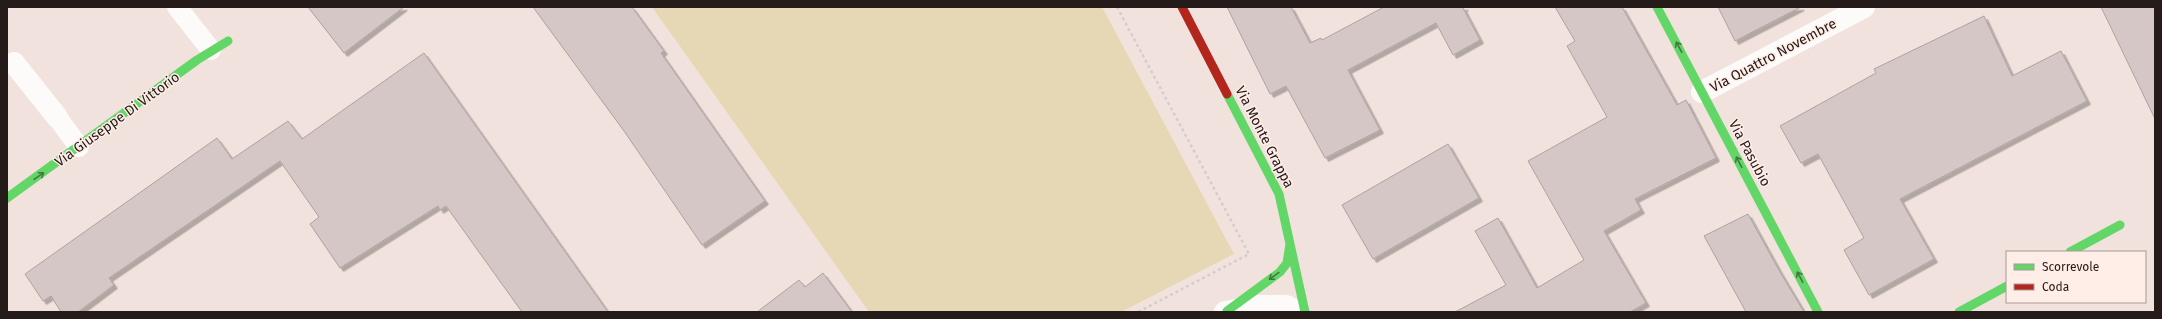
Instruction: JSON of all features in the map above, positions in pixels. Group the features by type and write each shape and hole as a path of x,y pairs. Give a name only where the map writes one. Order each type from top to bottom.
{"street":[{"name":"Via Monte Grappa","path":"1182,7 1279,194 1305,312"},
{"name":"Via Pasubio","path":"1657,7 1818,312"},
{"name":"Via Quattro Novembre","path":"1702,92 1864,7"},
{"name":"Via Giuseppe Di Vittorio","path":"7,198 212,50"},
{"path":"14,63 57,117"},
{"path":"2072,251 2120,225"},
{"path":"1226,311 1280,272 1287,263 1291,243"},
{"path":"1959,312 2006,287"},
{"path":"1226,311 1266,306 1286,306 1297,312"}],"lane":[{"path":"177,7 212,50"},
{"path":"57,117 79,147"}],"path":[{"path":"1117,7 1249,254 1138,312"}],"shaded area":[{"path":"652,7 1102,7 1234,254 1121,312 869,312"}],"building":[{"path":"308,7 404,7 344,53"},
{"path":"533,7 632,7 664,51 661,53 765,201 702,245 624,131"},
{"path":"1227,7 1291,7 1310,43 1321,38 1322,40 1384,7 1465,7 1463,8 1480,40 1453,55 1436,23 1348,70 1380,130 1325,158 1286,86 1270,94"},
{"path":"1555,7 1622,7 1677,105 1686,100 1716,158 1635,199 1641,210 1604,231 1646,303 1630,312 1455,312 1506,285 1475,231 1498,218 1537,288 1584,260 1528,161 1607,117 1567,46 1575,41"},
{"path":"1718,7 1801,7 1735,41"},
{"path":"2101,7 2155,7 2155,119"},
{"path":"1984,16 2012,76 2061,51 2087,101 1900,199 1934,259 1869,295 1844,250 1864,238 1818,154 1801,163 1780,126 1876,73 1874,69"},
{"path":"424,53 608,312 522,312 446,206 440,210 438,206 340,268 310,224 319,217 280,161 109,278 114,285 78,312 61,312 51,296 43,301 25,274 217,138 232,159 288,121 302,139"},
{"path":"1448,144 1479,198 1373,259 1342,205"},
{"path":"1748,214 1804,312 1746,312 1704,236"},
{"path":"823,273 852,312 757,312 799,280 805,287"}],"traffic: fast":[{"path":"1657,7 1818,312"},
{"path":"7,198 197,60 228,41"},
{"path":"1227,94 1279,194 1305,312"},
{"path":"2072,251 2120,225"},
{"path":"1227,311 1280,272 1287,263 1290,244"},
{"path":"1959,312 2006,287"}],"traffic: jam":[{"path":"1182,7 1227,94"}]}
